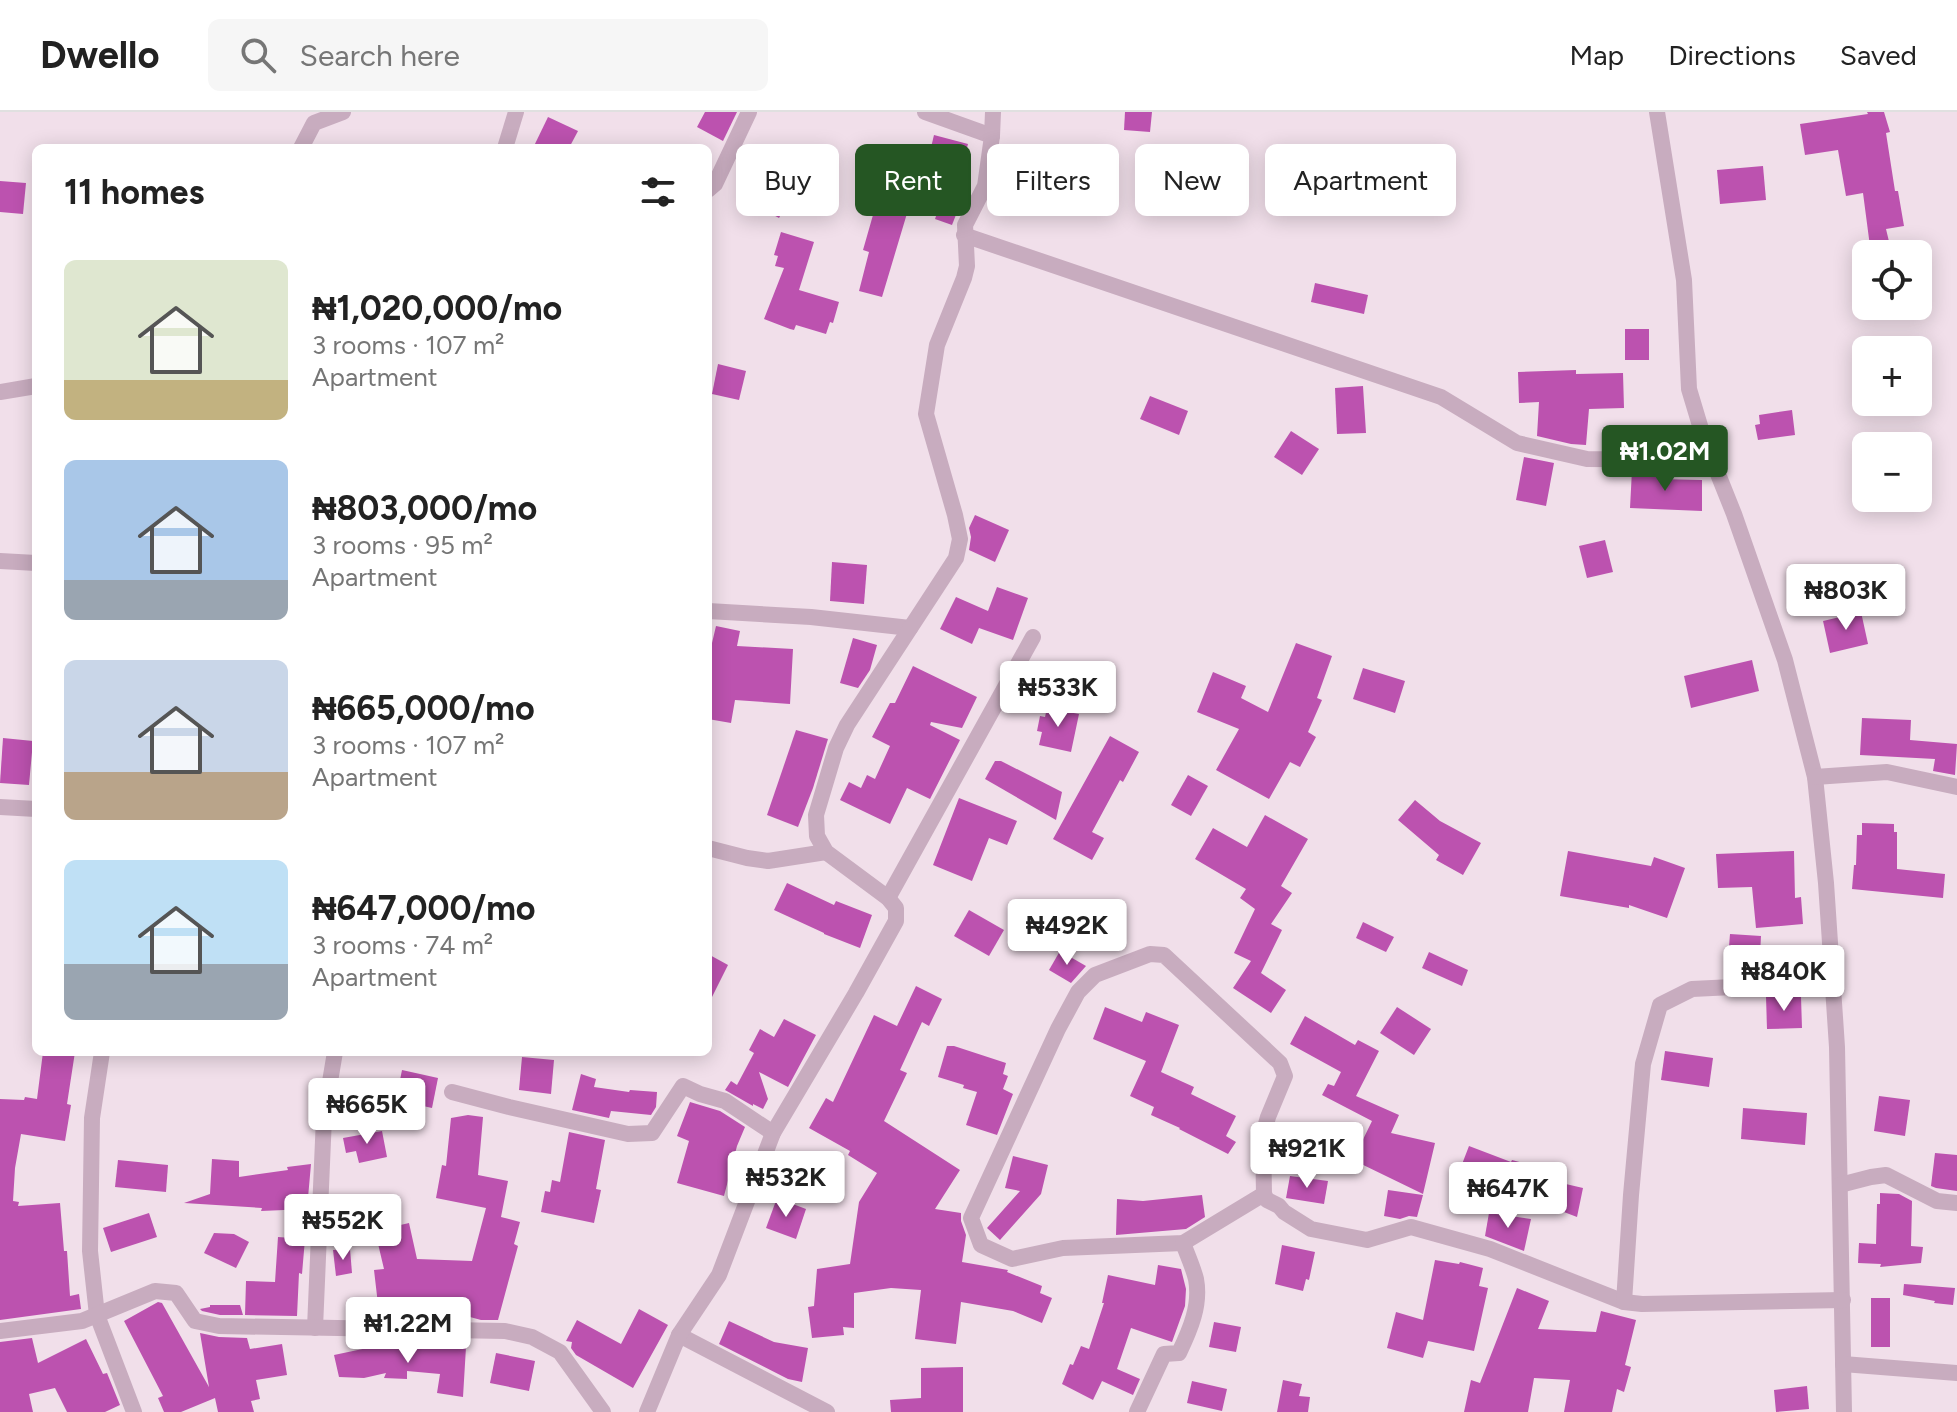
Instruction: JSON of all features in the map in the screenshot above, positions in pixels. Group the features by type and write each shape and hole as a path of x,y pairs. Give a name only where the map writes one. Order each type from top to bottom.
{"street":[{"path":"303,144 314,123 343,112"},
{"path":"506,144 516,112"},
{"path":"712,187 749,112"},
{"path":"925,112 992,136"},
{"path":"647,1412 679,1335 719,1275 773,1133 896,921 896,908 888,898 826,852 817,836 816,815 836,748 847,725 956,558 960,539 955,515 926,414 937,345 967,266 965,225 985,186 993,112"},
{"path":"1657,112 1684,280 1689,389 1704,439 1785,660 1815,777 1837,1047 1844,1412"},
{"path":"964,235 1441,397 1517,443 1587,459 1712,460"},
{"path":"0,392 32,387"},
{"path":"0,561 32,563"},
{"path":"712,611 811,617 910,628"},
{"path":"888,898 1033,637"},
{"path":"1815,777 1887,772 1957,787"},
{"path":"0,807 32,809"},
{"path":"712,849 768,861 826,852"},
{"path":"1264,1194 1183,1243 1063,1248 1012,1259 981,1245 971,1218 1078,992 1095,975 1150,954 1164,955 1280,1063 1285,1076 1263,1135 1264,1194 1267,1200 1311,1229 1367,1240 1411,1227 1490,1249 1624,1302 1843,1300"},
{"path":"1624,1302 1643,1064 1660,1005 1692,989 1833,986"},
{"path":"101,1056 92,1118 90,1251 97,1315 134,1412"},
{"path":"315,1328 324,1117 334,1056"},
{"path":"452,1092 628,1134 652,1133 683,1086 725,1101 773,1133"},
{"path":"1840,1185 1886,1175 1937,1201 1957,1203"},
{"path":"1137,1412 1164,1354 1179,1353 1195,1315 1196,1281 1183,1243"},
{"path":"0,1331 82,1321 155,1291 176,1293 195,1321 219,1326 505,1331 532,1337 560,1352 603,1412"},
{"path":"679,1335 827,1412"},
{"path":"1843,1364 1957,1373"}],"building":[{"path":"705,112 737,112 723,141 697,127"},
{"path":"1125,112 1152,112 1150,132 1124,130"},
{"path":"1884,112 1890,132 1886,133 1904,226 1886,229 1889,240 1869,240 1863,193 1846,196 1838,150 1805,155 1800,124"},
{"path":"548,117 578,131 571,144 535,144"},
{"path":"934,135 968,144 932,144"},
{"path":"1763,166 1766,200 1720,204 1717,170"},
{"path":"0,181 26,183 23,214 0,212"},
{"path":"873,216 906,216 882,297 859,291 869,252 863,250"},
{"path":"936,216 956,216 952,225 935,219"},
{"path":"781,232 814,242 799,290 839,302 826,334 796,325 794,330 764,319 784,268 775,266 778,256 774,255"},
{"path":"1315,283 1368,295 1364,314 1311,302"},
{"path":"1625,329 1649,329 1649,360 1625,360"},
{"path":"718,364 746,371 739,400 712,394"},
{"path":"1576,370 1576,374 1623,373 1624,408 1589,409 1586,445 1537,436 1539,402 1519,403 1518,372"},
{"path":"1363,386 1366,433 1337,434 1335,388"},
{"path":"1150,396 1188,411 1179,435 1140,419"},
{"path":"1792,410 1795,435 1758,440 1755,425 1760,424 1759,415"},
{"path":"1291,431 1319,449 1302,475 1274,457"},
{"path":"1524,457 1554,463 1546,506 1516,500"},
{"path":"1632,470 1660,471 1659,479 1702,480 1702,511 1630,508"},
{"path":"975,515 1009,530 995,562 969,550 969,528"},
{"path":"1605,540 1613,572 1587,578 1579,546"},
{"path":"832,562 867,565 864,604 830,601"},
{"path":"997,587 1028,598 1013,640 979,628 972,644 940,629 956,597 988,611"},
{"path":"1861,612 1868,644 1830,653 1823,621"},
{"path":"716,626 740,631 737,646 793,649 790,704 735,700 731,723 712,720 712,643"},
{"path":"853,638 877,645 870,670 858,688 840,683"},
{"path":"1296,643 1332,656 1317,698 1322,700 1308,732 1316,737 1300,767 1290,762 1269,799 1216,770 1239,729 1197,712 1213,672 1246,686 1241,698 1268,712"},
{"path":"1752,660 1759,691 1691,708 1684,676"},
{"path":"913,666 977,697 962,728 931,722 930,725 960,740 930,799 907,788 890,824 840,800 849,782 861,788 867,775 875,779 890,746 872,737 890,703 895,703"},
{"path":"1363,668 1405,681 1395,713 1353,699"},
{"path":"1047,708 1079,714 1071,752 1039,745 1042,732 1037,731 1040,716 1045,717"},
{"path":"1862,718 1911,720 1910,740 1957,744 1955,775 1933,771 1935,759 1860,755"},
{"path":"796,730 828,739 798,827 767,815"},
{"path":"1110,736 1139,752 1092,832 1104,838 1092,860 1053,839"},
{"path":"3,738 32,741 29,785 0,783"},
{"path":"995,761 1001,761 1062,792 1056,820 985,779"},
{"path":"1188,775 1208,786 1191,816 1171,805"},
{"path":"959,798 1017,821 1007,845 989,838 972,881 933,865"},
{"path":"1415,800 1440,821 1481,843 1463,875 1436,860 1439,855 1398,820"},
{"path":"1265,815 1308,839 1281,886 1292,893 1271,924 1282,930 1261,973 1286,990 1271,1013 1233,988 1251,961 1234,953 1255,909 1240,898 1246,889 1195,859 1213,828 1247,847"},
{"path":"1862,823 1894,824 1894,832 1897,832 1897,869 1945,874 1943,898 1852,889 1857,835 1862,835"},
{"path":"1568,851 1651,866 1654,857 1685,868 1667,918 1629,905 1629,908 1560,896"},
{"path":"1794,851 1795,898 1801,897 1803,924 1756,928 1752,887 1718,888 1716,854"},
{"path":"787,883 834,905 836,901 872,915 860,948 774,910"},
{"path":"969,910 1004,930 989,956 954,936"},
{"path":"1363,922 1394,937 1386,952 1356,938"},
{"path":"1730,934 1761,936 1759,974 1727,972"},
{"path":"1060,951 1086,966 1071,983 1049,970"},
{"path":"1429,952 1468,970 1462,986 1422,968"},
{"path":"712,956 728,965 712,997"},
{"path":"916,986 942,999 929,1026 922,1022 900,1070 907,1073 884,1121 960,1170 935,1209 961,1213 966,1235 962,1262 1008,1270 1042,1286 1040,1293 1052,1298 1042,1323 1013,1311 961,1302 956,1344 915,1339 921,1290 891,1288 854,1293 854,1328 843,1327 844,1335 812,1338 808,1307 814,1306 817,1269 850,1264 859,1202 877,1173 848,1155 850,1151 809,1128 826,1098 833,1102 874,1015 897,1026"},
{"path":"1766,997 1801,997 1802,1028 1767,1029"},
{"path":"1105,1007 1142,1022 1146,1012 1179,1025 1161,1072 1194,1087 1191,1094 1236,1116 1226,1136 1236,1142 1228,1154 1151,1115 1154,1107 1130,1096 1146,1061 1093,1039"},
{"path":"1397,1007 1431,1029 1414,1055 1380,1033"},
{"path":"1305,1016 1355,1045 1358,1040 1379,1051 1356,1096 1399,1115 1391,1133 1435,1143 1423,1194 1353,1160 1372,1121 1322,1095 1328,1084 1334,1086 1341,1072 1290,1044"},
{"path":"784,1019 816,1035 788,1087 759,1072 768,1099 763,1109 725,1090 731,1081 737,1085 754,1053 749,1050 760,1029 774,1037"},
{"path":"947,1046 1006,1063 1003,1074 1008,1076 1003,1089 1013,1094 997,1135 966,1125 977,1092 938,1077"},
{"path":"1665,1051 1713,1058 1709,1087 1661,1080"},
{"path":"42,1056 74,1056 65,1141 21,1134 13,1201 19,1202 18,1206 60,1203 70,1296 79,1294 81,1309 0,1320 0,1099 37,1099"},
{"path":"522,1057 554,1060 551,1094 519,1090"},
{"path":"402,1070 438,1078 432,1108 396,1100"},
{"path":"581,1074 596,1079 594,1087 657,1092 656,1107 651,1115 611,1111 609,1118 572,1110"},
{"path":"1879,1096 1910,1100 1905,1136 1874,1131"},
{"path":"690,1102 720,1111 745,1127 724,1196 677,1183 689,1141 677,1136"},
{"path":"1743,1108 1807,1113 1805,1145 1741,1139"},
{"path":"468,1115 483,1117 478,1175 508,1181 501,1217 520,1222 514,1244 518,1246 498,1320 481,1320 459,1314 461,1309 414,1308 379,1313 374,1270 384,1269 375,1231 409,1223 417,1259 472,1261 486,1208 436,1198 442,1165 446,1166 451,1118"},
{"path":"382,1131 387,1157 359,1163 356,1151 346,1153 343,1138"},
{"path":"569,1132 605,1140 596,1189 601,1190 594,1223 541,1212 545,1191 550,1192 552,1180 560,1182"},
{"path":"1469,1146 1511,1162 1542,1168 1540,1178 1583,1188 1577,1217 1459,1172"},
{"path":"1935,1153 1957,1155 1957,1191 1931,1186"},
{"path":"1013,1156 1048,1165 1041,1194 1000,1240 987,1228 1020,1191 1005,1188"},
{"path":"212,1159 239,1161 239,1177 311,1164 307,1209 261,1211 262,1208 184,1203 210,1194"},
{"path":"118,1160 168,1165 166,1192 115,1187"},
{"path":"1290,1176 1328,1181 1324,1204 1286,1198"},
{"path":"1388,1190 1423,1195 1417,1217 1400,1219 1384,1216"},
{"path":"1880,1193 1899,1194 1912,1201 1911,1246 1923,1247 1921,1263 1880,1267 1881,1264 1858,1263 1859,1243 1876,1244"},
{"path":"1202,1195 1205,1217 1186,1229 1116,1235 1117,1199 1143,1201"},
{"path":"777,1198 806,1209 796,1239 766,1228"},
{"path":"149,1213 157,1237 111,1252 103,1228"},
{"path":"1489,1213 1531,1219 1524,1251 1485,1236"},
{"path":"214,1233 234,1234 249,1242 236,1268 204,1253"},
{"path":"278,1237 305,1239 302,1274 299,1273 297,1316 245,1315 246,1281 275,1282"},
{"path":"1282,1245 1315,1252 1309,1280 1306,1279 1303,1291 1275,1284"},
{"path":"350,1249 352,1273 336,1276 333,1250"},
{"path":"1435,1260 1483,1268 1479,1286 1488,1288 1474,1351 1428,1341 1423,1358 1387,1348 1396,1312 1423,1320"},
{"path":"1158,1265 1181,1269 1186,1289 1185,1306 1172,1342 1131,1328 1117,1369 1140,1379 1133,1395 1102,1381 1093,1400 1062,1384 1081,1346 1089,1349 1104,1303 1108,1275 1155,1285"},
{"path":"1904,1284 1955,1288 1953,1305 1903,1295"},
{"path":"1517,1288 1549,1301 1538,1329 1596,1332 1601,1311 1636,1320 1625,1365 1631,1367 1624,1392 1617,1389 1612,1412 1564,1412 1570,1380 1534,1378 1528,1412 1464,1412 1471,1380 1480,1383"},
{"path":"1871,1298 1890,1298 1890,1347 1871,1347"},
{"path":"158,1302 162,1303 209,1387 200,1333 247,1338 250,1349 282,1344 287,1375 256,1380 260,1399 251,1401 254,1412 218,1412 215,1398 181,1412 164,1412 158,1398 163,1396 124,1321"},
{"path":"210,1305 240,1305 243,1315 220,1315 200,1309"},
{"path":"639,1309 668,1325 633,1388 576,1355 571,1348 572,1342 566,1341 577,1320 621,1344"},
{"path":"729,1321 774,1342 808,1348 802,1382 788,1379 719,1344"},
{"path":"1214,1322 1241,1327 1236,1352 1209,1347"},
{"path":"32,1338 38,1363 86,1339 103,1374 107,1373 120,1405 105,1412 67,1412 55,1388 29,1394 33,1412 0,1412 0,1342"},
{"path":"435,1344 466,1347 463,1397 437,1393 440,1374 407,1371 407,1379 384,1378 386,1373 364,1378 339,1377 334,1355 372,1347 435,1348"},
{"path":"496,1353 535,1361 529,1391 490,1383"},
{"path":"963,1367 963,1412 891,1412 890,1400 921,1398 921,1368"},
{"path":"1283,1380 1302,1384 1299,1396 1310,1397 1308,1412 1277,1412"},
{"path":"1192,1381 1227,1389 1222,1411 1187,1403"},
{"path":"1807,1386 1809,1409 1776,1412 1774,1390"}]}
